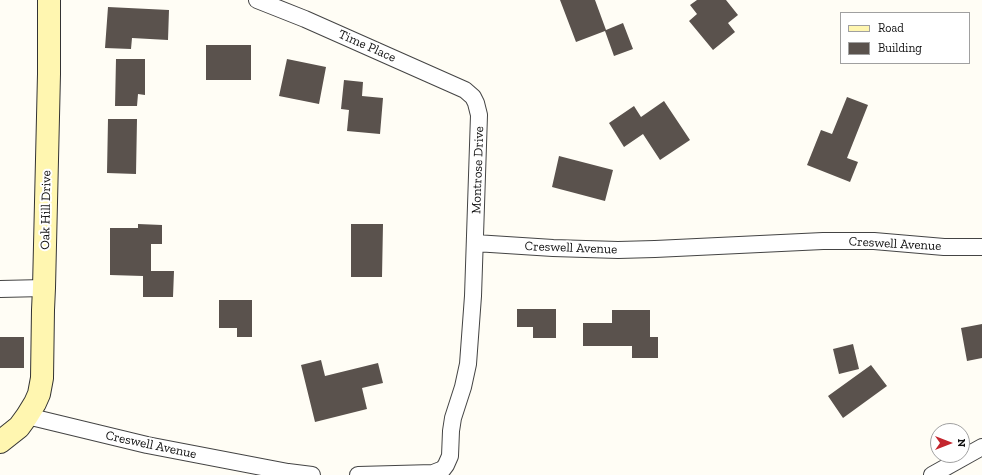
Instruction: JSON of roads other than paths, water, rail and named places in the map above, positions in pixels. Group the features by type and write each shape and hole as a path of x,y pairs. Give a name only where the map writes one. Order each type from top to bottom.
{"street":[{"name":"Oak Hill Drive","path":"27,416 39,394 42,378 49,0"},
{"name":"Time Place","path":"257,0 305,19 465,90 473,97"},
{"name":"Montrose Drive","path":"473,97 479,115 475,244"},
{"name":"Creswell Avenue","path":"475,244 618,250 823,240 874,240 944,247 982,247"},
{"path":"358,475 433,473 446,465 450,456 453,418 463,387 468,364 475,244"},
{"path":"0,289 44,288"},
{"path":"0,442 19,427 27,416"},
{"name":"Creswell Avenue","path":"27,416 147,445 288,472 312,475"},
{"path":"932,475 982,447"}]}
